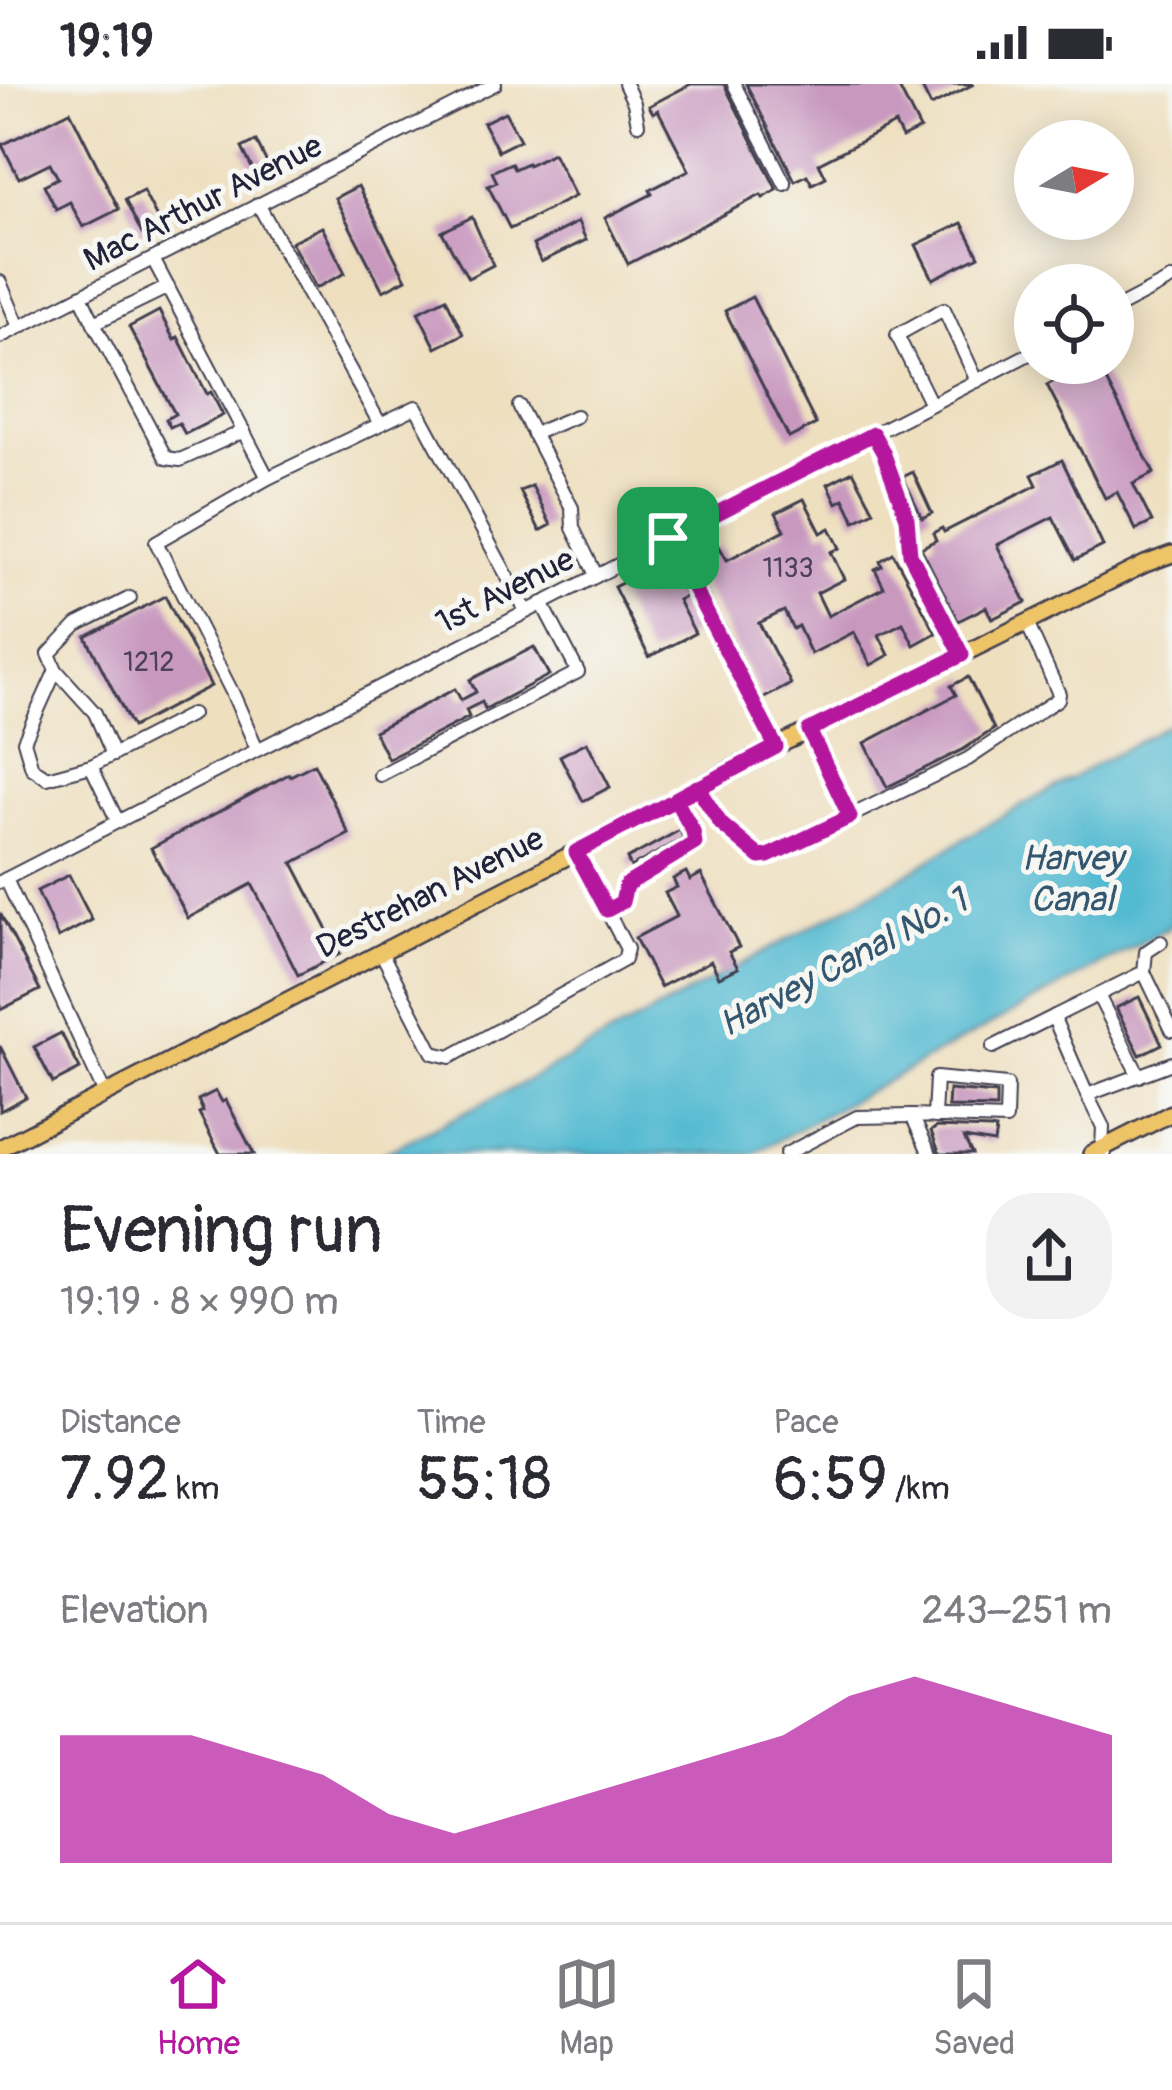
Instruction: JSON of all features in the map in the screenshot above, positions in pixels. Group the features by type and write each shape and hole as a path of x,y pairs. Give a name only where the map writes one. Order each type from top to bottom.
{"main road":[{"name":"Destrehan Avenue","path":"1145,564 1172,543"},
{"name":"Destrehan Avenue","path":"0,1148 809,730 1172,554"},
{"path":"1100,1152 1172,1113"}],"street":[{"name":"Mac Arthur Avenue","path":"0,337 495,84"},
{"path":"625,84 638,124"},
{"path":"734,84 785,184"},
{"path":"258,204 380,424"},
{"path":"153,259 268,478"},
{"path":"1134,299 1172,279"},
{"path":"0,283 19,328"},
{"path":"94,323 168,287"},
{"path":"81,296 166,458 180,460 244,430"},
{"path":"932,404 897,335 944,309 977,381"},
{"name":"1st Avenue","path":"3,881 1014,361"},
{"path":"519,406 572,508 573,528 596,575"},
{"path":"257,749 156,542 268,478 416,407 526,611"},
{"path":"533,434 576,416"},
{"path":"873,434 907,518 910,554 962,655"},
{"path":"668,538 776,747"},
{"path":"112,755 95,713 56,670 49,654 77,625 130,598"},
{"path":"380,775 578,672 542,603"},
{"path":"697,787 721,824 760,857 850,817 968,758 1058,699 1027,623"},
{"path":"56,670 24,741 32,768 46,778 91,766 192,714"},
{"path":"809,730 850,817"},
{"path":"91,766 118,822"},
{"path":"607,910 622,902 626,885 695,843 675,799"},
{"path":"381,952 434,1053 450,1057 623,960 627,949 576,852"},
{"path":"3,881 105,1094"},
{"path":"1160,943 1146,952 1144,973 1172,1030"},
{"path":"993,1047 1144,973"},
{"path":"1098,995 1139,1076"},
{"path":"1055,1016 1102,1127 1100,1152"},
{"path":"1087,1095 1172,1063"},
{"path":"786,1154 857,1117 1006,1118 1007,1085 936,1078 934,1117"},
{"path":"912,1117 930,1154"}],"water":[{"name":"Harvey Canal","path":"1172,725 1172,926 753,1154 381,1154 510,1090 898,879"}],"building":[{"path":"691,84 724,84 777,190 628,264 605,218 689,170 658,110 653,113 649,106"},
{"path":"746,84 897,84 920,129 902,138 895,124 819,163 826,177 812,184 807,175 795,181"},
{"path":"920,84 974,84 931,106"},
{"path":"70,111 119,209 83,227 70,202 56,209 44,185 58,178 50,163 19,178 2,145"},
{"path":"505,112 520,140 498,151 483,123"},
{"path":"256,141 271,171 257,178 242,148"},
{"path":"553,153 575,196 510,229 488,186 497,182 492,172 511,163 514,169 528,165"},
{"path":"358,186 406,279 383,291 335,198"},
{"path":"143,191 160,224 142,234 125,200"},
{"path":"472,217 493,265 468,278 442,232"},
{"path":"578,222 586,240 541,262 533,245"},
{"path":"962,223 979,256 933,279 916,245"},
{"path":"322,227 345,273 316,288 291,242"},
{"path":"752,297 816,424 789,438 725,311"},
{"path":"446,298 463,334 436,348 418,312"},
{"path":"159,311 223,415 185,434 179,423 170,427 166,419 175,414 129,327"},
{"path":"1108,384 1154,473 1133,484 1152,522 1136,530 1117,492 1105,498 1047,385"},
{"path":"1062,460 1103,546 1075,560 1053,517 997,545 1026,602 992,619 986,607 958,621 921,548 936,540 933,533 942,528 944,532 1037,485 1032,475"},
{"path":"853,471 874,511 855,521 844,499 837,503 828,484"},
{"path":"913,472 932,513 922,518 903,477"},
{"path":"532,486 551,525 540,531 520,491"},
{"path":"804,499 821,533 830,528 840,548 831,552 844,579 817,593 828,616 884,587 875,569 893,553 936,633 914,645 903,623 879,635 889,655 871,665 854,632 811,654 798,626 793,629 784,611 759,623 791,684 762,699 691,561 719,546 727,560 785,530 776,513"},
{"path":"660,564 671,586 679,582 686,596 678,600 695,633 649,657 614,587"},
{"path":"165,596 211,686 132,727 86,637"},
{"path":"534,647 549,675 485,709 482,702 466,710 469,717 388,759 374,731 455,689 461,700 476,692 470,680"},
{"path":"968,677 994,729 887,787 865,743 956,695 951,686"},
{"path":"587,742 610,787 583,801 560,756"},
{"path":"314,764 349,834 293,863 340,954 298,975 252,884 188,918 151,848"},
{"path":"680,830 683,838 631,867 627,859"},
{"path":"686,872 690,880 701,874 739,947 729,952 738,968 719,977 711,961 660,987 635,938 677,916 665,893 677,887 673,879"},
{"path":"69,875 92,920 58,938 37,891"},
{"path":"0,913 40,990 0,1010"},
{"path":"1139,997 1162,1044 1140,1055 1116,1008"},
{"path":"61,1033 80,1069 53,1083 34,1047"},
{"path":"0,1046 26,1097 0,1111"},
{"path":"949,1090 996,1094 996,1108 948,1107"},
{"path":"216,1091 222,1102 226,1100 254,1154 220,1154 199,1113 203,1111 198,1100"},
{"path":"937,1127 996,1130 994,1143 964,1138 972,1154 940,1154 931,1131"}],"route":[{"path":"668,538 776,747 727,771 576,852 607,910 622,902 626,885 695,843 675,799 697,787 721,824 760,857 850,817 809,730 962,655 910,554 907,518 873,434 668,538"}],"water label":[{"name":"Harvey Canal No. 1","path":"843,963"}]}
